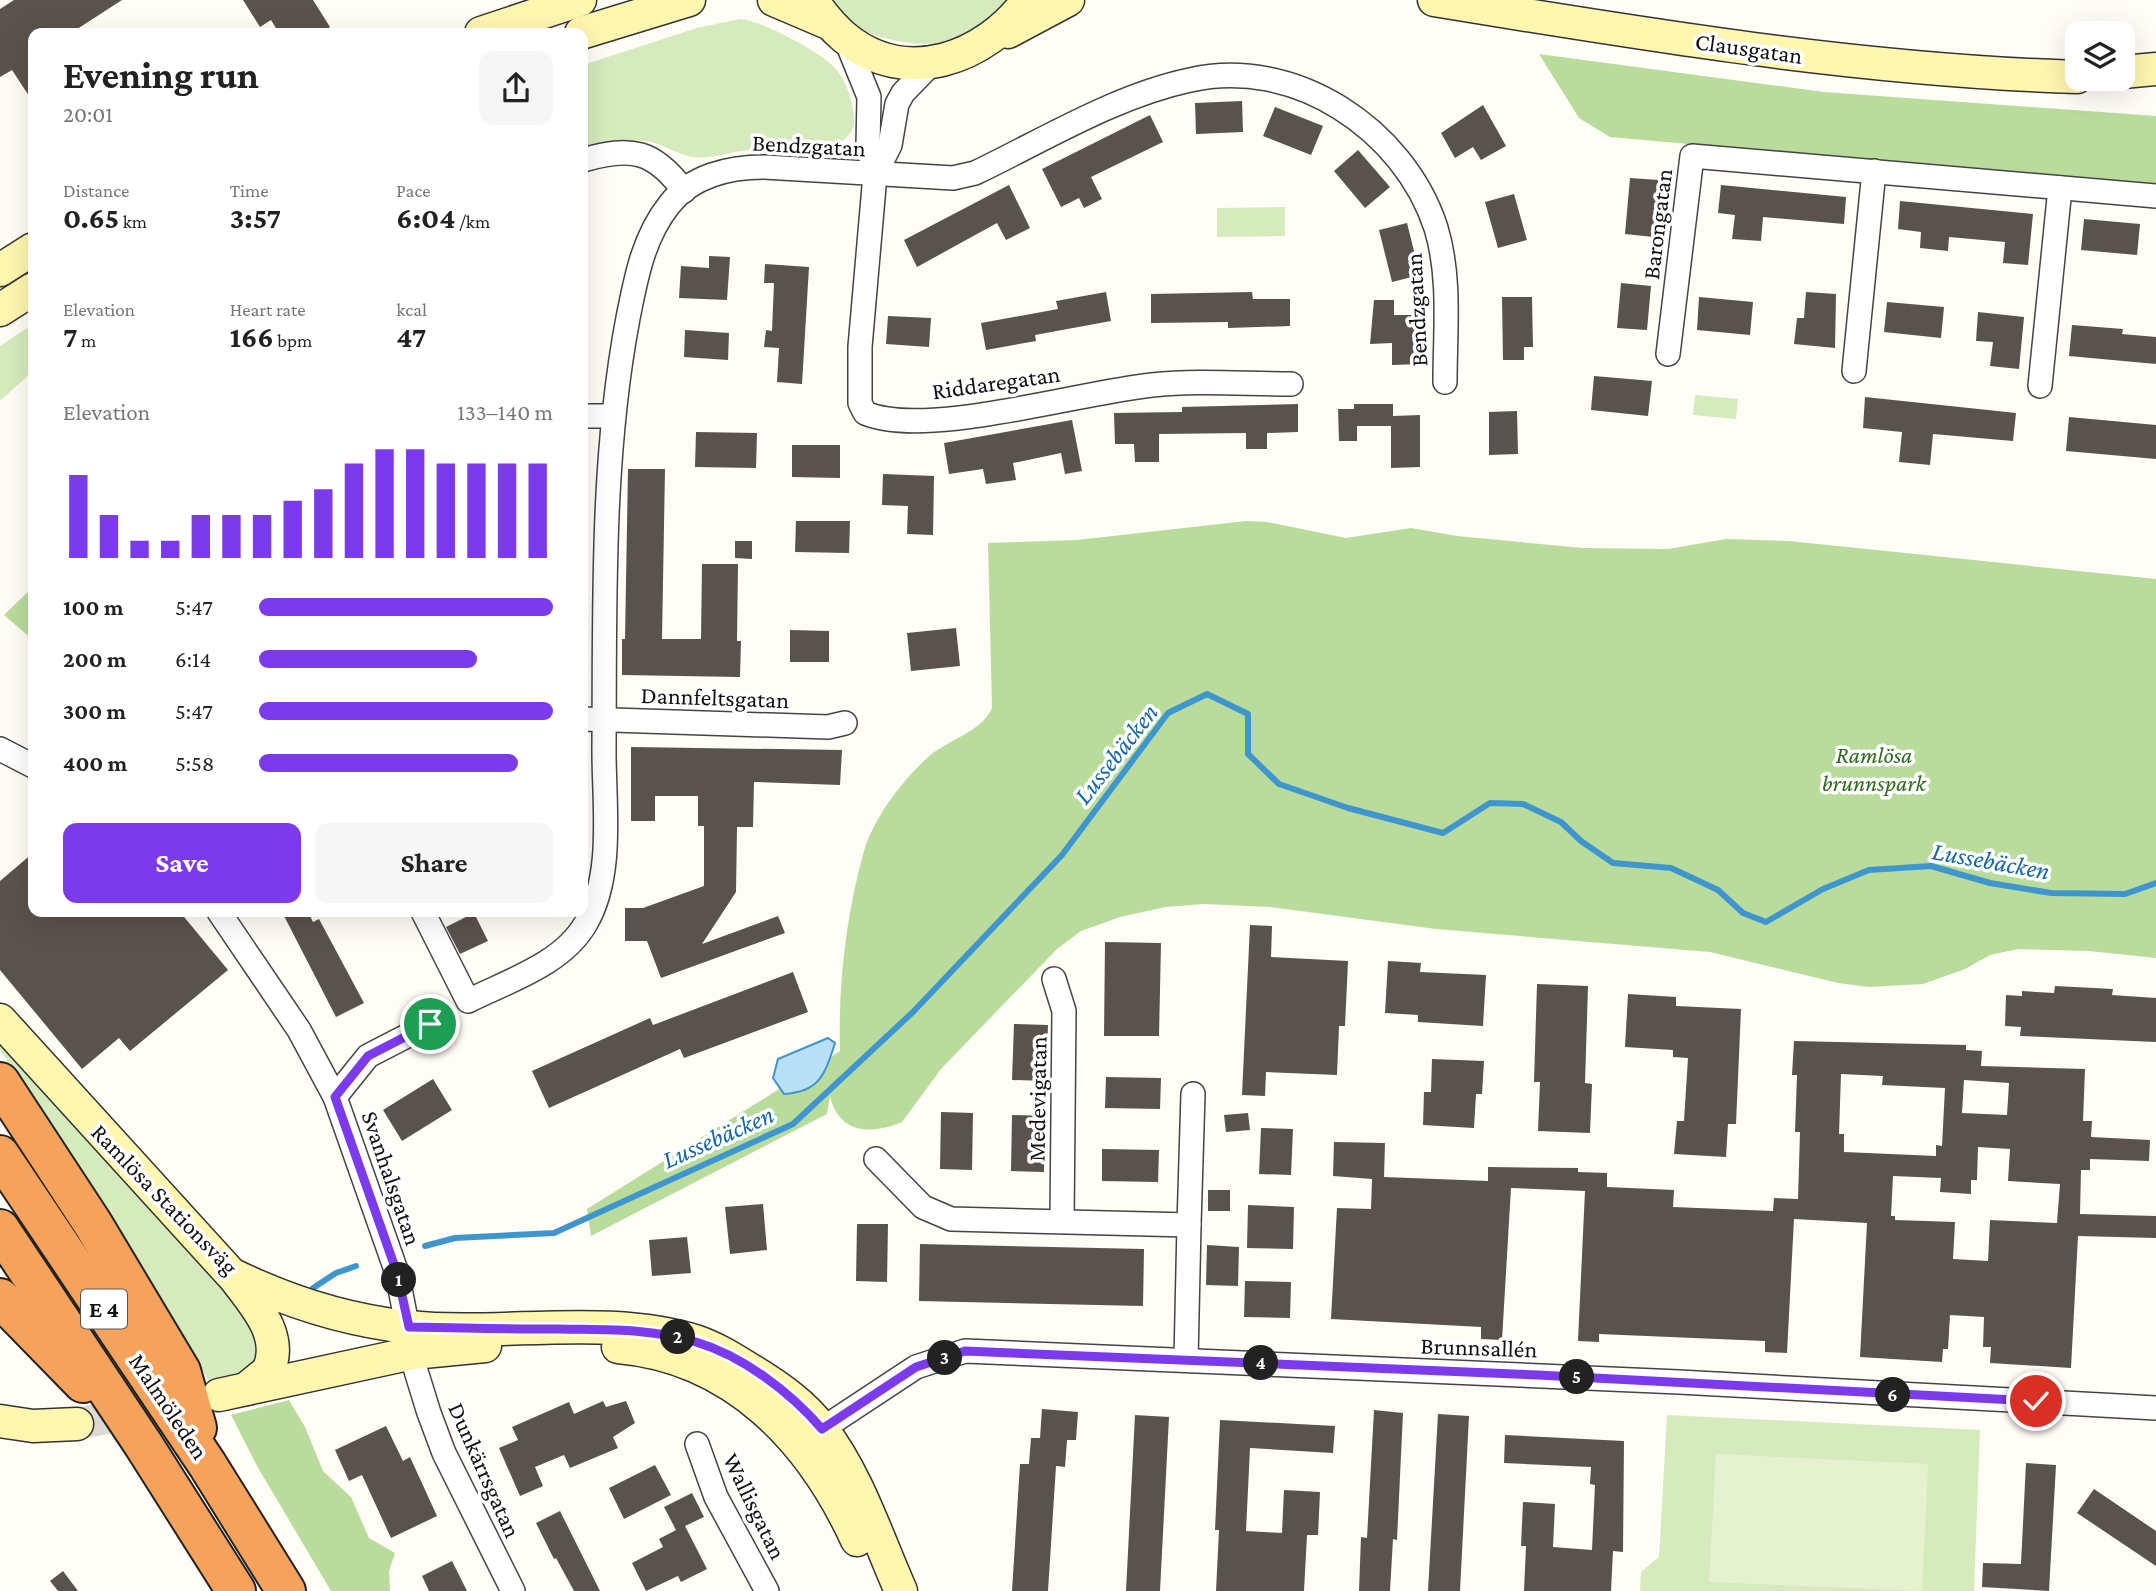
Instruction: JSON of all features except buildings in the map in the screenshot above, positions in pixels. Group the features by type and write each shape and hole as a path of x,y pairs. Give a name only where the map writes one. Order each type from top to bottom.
{"highway":[{"path":"0,1082 93,1224 181,1371 207,1464"},
{"name":"Malmöleden","path":"0,1155 207,1464 286,1591"},
{"name":"Malmöleden","path":"0,1229 143,1444 236,1591"},
{"path":"0,1298 143,1444"}],"street":[{"path":"496,28 580,0"},
{"path":"588,31 689,0"},
{"path":"774,0 829,20 867,51 895,60 934,61 967,54 1068,0"},
{"path":"988,41 1028,0"},
{"name":"Clausgatan","path":"1434,0 1788,55 2065,76"},
{"name":"Riddaregatan","path":"829,20 869,97 868,145 875,175 860,347 860,403 865,413 882,418 942,420 1156,384 1291,384"},
{"name":"Riddaregatan","path":"875,175 890,145 897,104 903,93 934,61"},
{"path":"2135,71 2156,69"},
{"name":"Bendzgatan","path":"426,917 468,1001 549,959 575,939 589,917 601,877 594,719 613,416 625,334 643,252 660,217 684,191 702,179 744,167 953,178 975,173 1127,100 1158,88 1193,79 1256,77 1310,93 1335,105 1377,135 1398,156 1419,190 1436,228 1442,260 1445,382"},
{"path":"2135,79 2156,80"},
{"path":"588,159 619,152 644,154 670,172 684,191"},
{"name":"Barongatan","path":"1668,354 1692,156 2156,196"},
{"path":"1854,371 1874,171"},
{"path":"2040,386 2060,188"},
{"path":"0,270 28,252"},
{"path":"0,310 28,292"},
{"path":"588,416 613,416"},
{"name":"Dannfeltsgatan","path":"594,719 828,727 845,723"},
{"path":"0,749 28,763"},
{"name":"Svanhalsgatan","path":"222,917 299,1030 335,1097 397,1273 411,1340"},
{"name":"Medevigatan","path":"1054,979 1064,1011 1062,1221"},
{"name":"Ramlösa Stationsväg","path":"0,1020 231,1274 271,1293 411,1340"},
{"path":"335,1097 368,1056 430,1024"},
{"path":"1186,1359 1193,1094"},
{"path":"877,1159 901,1187 935,1214 951,1219 1189,1225"},
{"path":"231,1274 262,1316 272,1339 273,1356 268,1371 232,1392 411,1340 594,1330 666,1334 698,1342 730,1357 775,1385 804,1408 822,1429 856,1486 901,1591"},
{"path":"411,1340 482,1346 627,1348 674,1360 721,1381 762,1408 810,1456 843,1510 879,1591"},
{"name":"Dunkärrsgatan","path":"411,1340 444,1453 513,1591"},
{"name":"Brunnsallén","path":"822,1429 916,1367 965,1351 1186,1359 2156,1408"},
{"path":"0,1422 33,1426 77,1424"},
{"name":"Wallisgatan","path":"696,1444 716,1497 767,1591"}],"green space":[{"path":"824,0 1016,0 972,33 955,40 914,43 872,34 853,25 837,14"},
{"path":"740,19 749,21 788,37 824,59 842,77 849,93 854,126 846,138 836,145 808,151 750,150 707,157 680,154 646,141 630,141 588,152 588,63 697,28"},
{"path":"1539,54 1824,92 2156,116 2156,186 1610,137 1579,118"},
{"path":"1285,207 1285,236 1217,237 1217,208"},
{"path":"28,327 28,376 0,401 0,346"},
{"path":"1695,395 1738,399 1736,419 1693,415"},
{"name":"Ramlösa brunnspark","path":"1246,521 1267,522 1346,538 1411,528 1457,536 1583,548 1668,549 1726,539 1789,541 2156,579 2156,958 2089,951 2018,949 1990,955 1965,969 1923,984 1869,987 1838,983 1710,952 1436,929 1270,907 1204,904 1166,907 1120,917 1081,931 1057,949 941,1069 902,1122 879,1129 858,1128 841,1118 834,1109 830,1096 827,1114 591,1236 587,1209 840,1051 844,950 858,875 874,826 889,801 917,768 934,752 972,730 992,708 988,543 1077,540"},
{"path":"28,592 28,636 4,615"},
{"path":"0,1036 241,1299 261,1356 251,1370 212,1386 95,1191 0,1050"},
{"path":"289,1400 305,1427 323,1471 351,1497 369,1538 395,1553 389,1571 390,1591 331,1591 257,1466 231,1415"},
{"path":"1667,1415 1980,1430 1974,1591 1640,1591 1641,1572 1659,1557"},
{"path":"1716,1454 1928,1464 1922,1591 1709,1582"}],"water":[{"path":"828,1038 835,1043 828,1064 819,1079 806,1090 784,1094 773,1078 778,1059"}],"waterway":[{"name":"Lussebäcken","path":"425,1246 455,1238 554,1233 793,1124 913,1012 1062,855 1168,713 1207,694 1248,714 1248,754 1279,784 1348,808 1443,833 1490,803 1523,804 1561,822 1581,841 1613,863 1671,868 1718,890 1743,913 1766,922 1823,889 1869,870 1931,866 1990,883 2051,893 2125,894 2156,883"},
{"name":"Lussebäcken","path":"313,1288 336,1273 356,1266"}],"tunnel":[{"path":"77,1424 189,1401"}],"route":[{"path":"430,1024 386,1044 368,1056 335,1097 397,1273 409,1327 644,1331 666,1334 718,1350 775,1385 804,1408 822,1429 916,1367 965,1351 1538,1375 2036,1401"}]}
